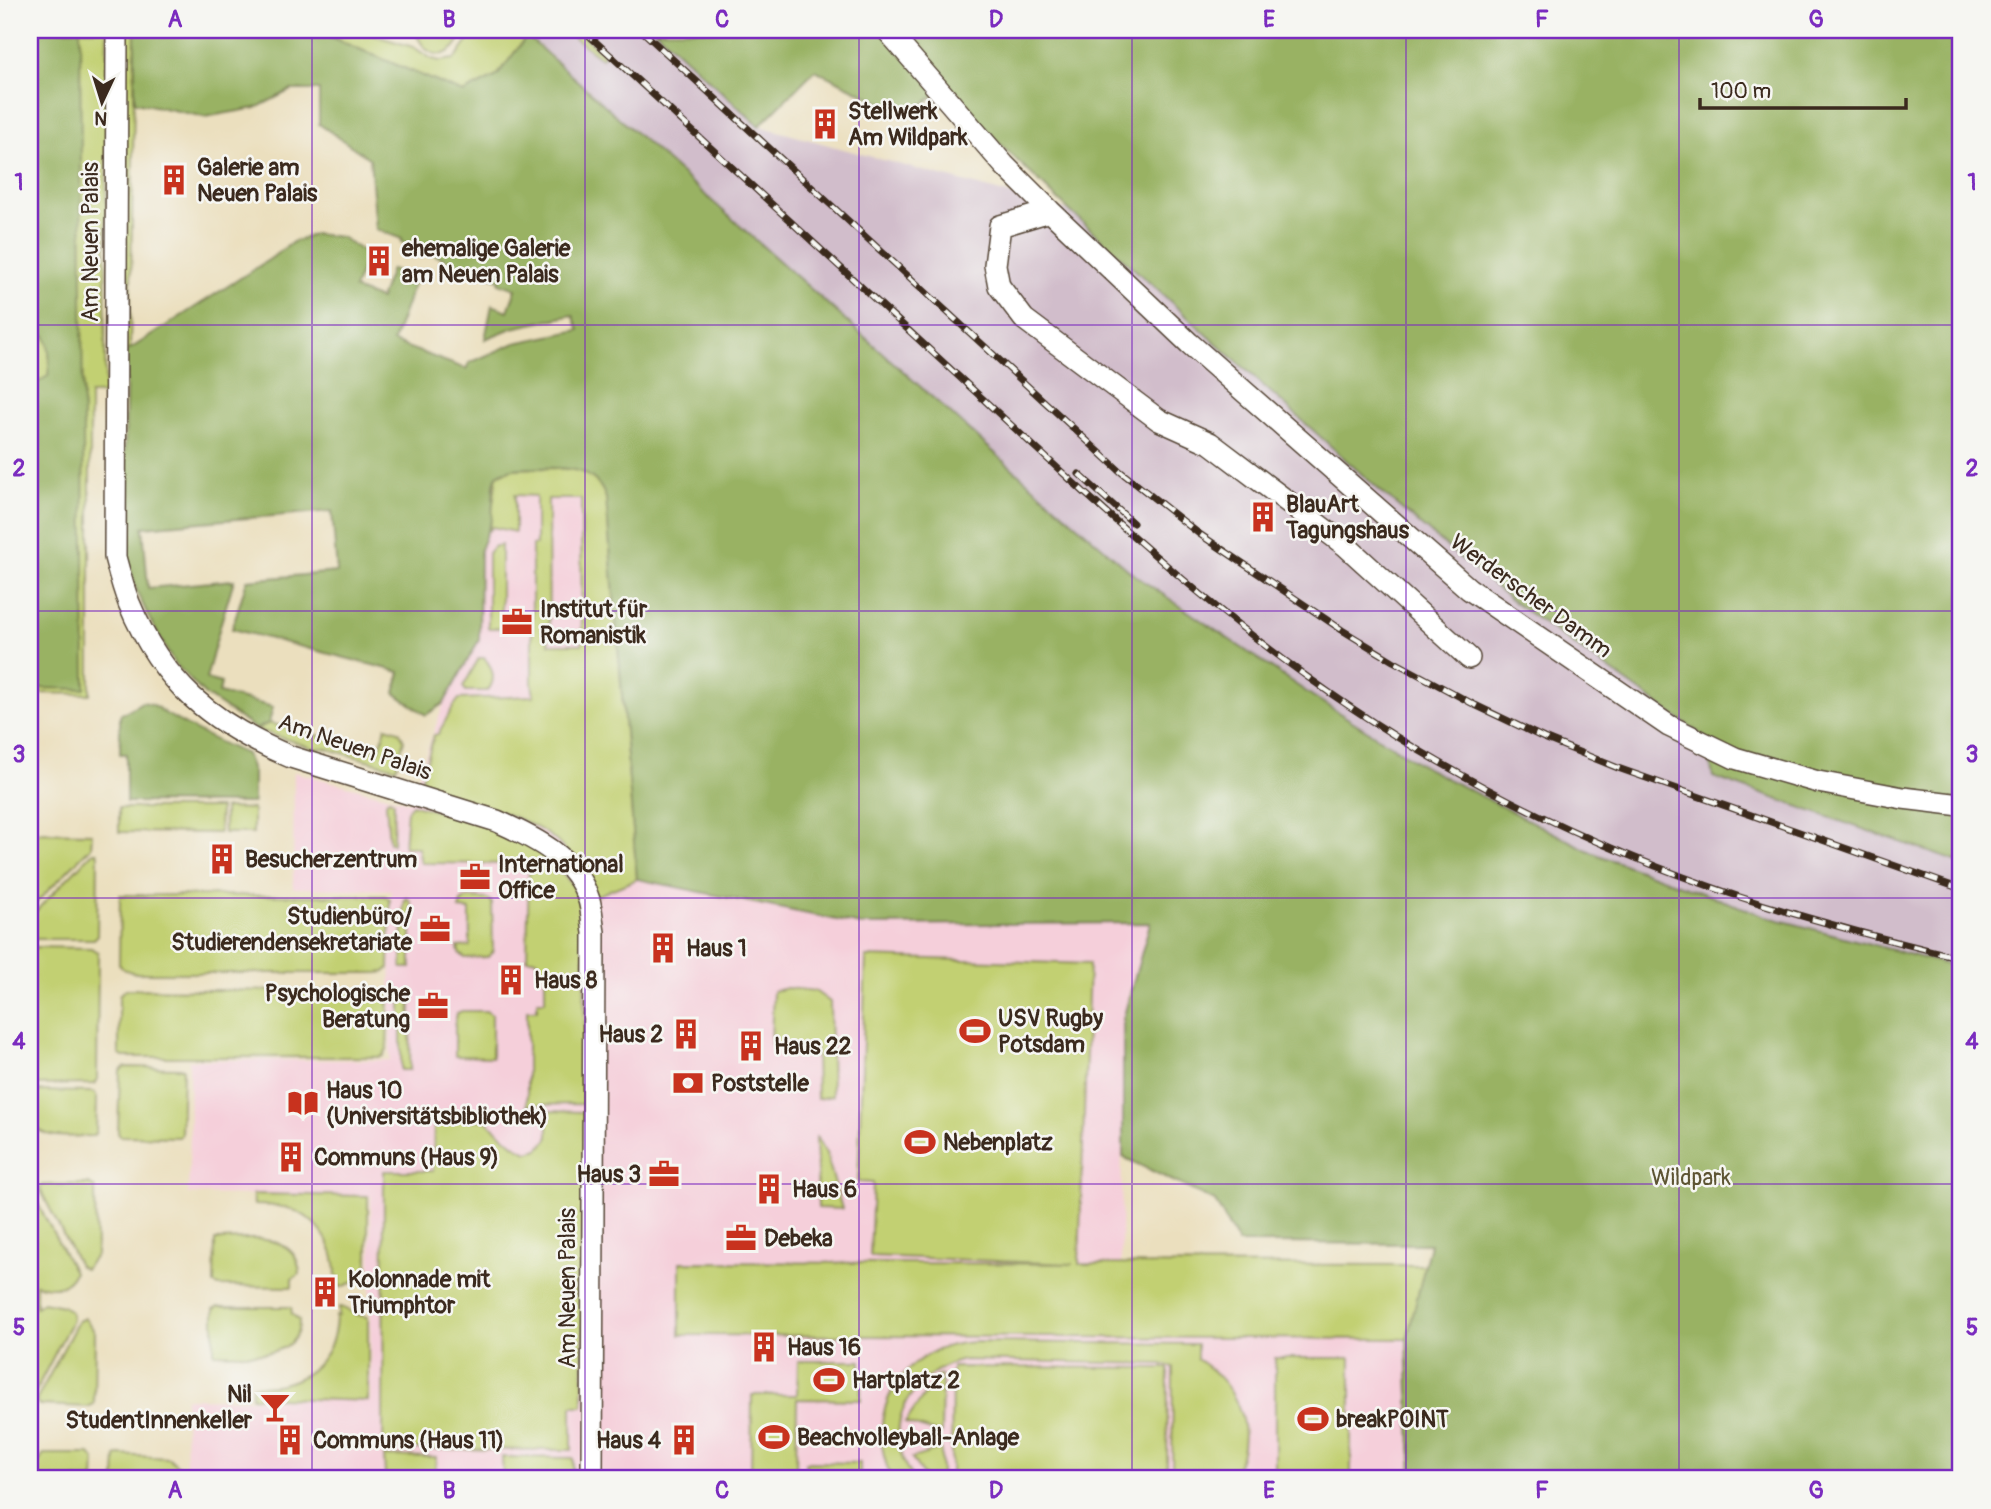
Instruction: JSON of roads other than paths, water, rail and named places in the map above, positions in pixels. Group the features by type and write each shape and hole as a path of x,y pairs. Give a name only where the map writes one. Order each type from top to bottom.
{"street":[{"name":"Am Neuen Palais","path":"117,30 115,557 128,601 146,640 184,691 228,725 264,746 291,757 497,821 526,834 551,849 567,864 581,880 590,902 594,932 592,1479"},
{"name":"Werderscher Damm","path":"887,30 1004,165 1050,211 1189,343 1469,589 1669,726 1735,758 1818,782 1903,798 1961,805"},
{"path":"1050,211 1000,226 995,265 999,286 1024,319 1159,421 1210,443 1335,537 1469,658"}],"railway":[{"path":"583,30 1144,546 1257,639 1376,724 1511,801 1662,869 1795,914 1961,958"},
{"path":"641,30 1121,472 1198,533 1342,630 1475,705 1544,738 1618,768 1961,889"},
{"path":"1079,474 1133,523"}],"place":[{"name":"Stellwerk Am Wildpark","path":"825,124"},
{"name":"Galerie am Neuen Palais","path":"174,180"},
{"name":"ehemalige Galerie am Neuen Palais","path":"379,261"},
{"name":"BlauArt Tagungshaus","path":"1263,517"},
{"name":"Institut für Romanistik","path":"517,622"},
{"name":"Besucherzentrum","path":"222,859"},
{"name":"International Office","path":"475,877"},
{"name":"Studienbüro/ Studierendensekretariate","path":"435,929"},
{"name":"Haus 1","path":"663,948"},
{"name":"Haus 8","path":"511,980"},
{"name":"Psychologische Beratung","path":"433,1006"},
{"name":"USV Rugby Potsdam","path":"975,1031"},
{"name":"Haus 2","path":"686,1034"},
{"name":"Haus 22","path":"751,1046"},
{"name":"Poststelle","path":"688,1083"},
{"name":"Haus 10 (Universitätsbibliothek)","path":"303,1103"},
{"name":"Nebenplatz","path":"920,1142"},
{"name":"Communs (Haus 9)","path":"291,1157"},
{"name":"Haus 3","path":"664,1174"},
{"name":"Haus 6","path":"769,1189"},
{"name":"Debeka","path":"741,1238"},
{"name":"Kolonnade mit Triumphtor","path":"325,1292"},
{"name":"Haus 16","path":"764,1347"},
{"name":"Hartplatz 2","path":"829,1380"},
{"name":"Nil StudentInnenkeller","path":"275,1407"},
{"name":"breakPOINT","path":"1313,1419"},
{"name":"Beachvolleyball-Anlage","path":"774,1437"},
{"name":"Communs (Haus 11)","path":"290,1440"},
{"name":"Haus 4","path":"684,1440"}],"park label":[{"name":"Wildpark","path":"1691,1177"}]}
